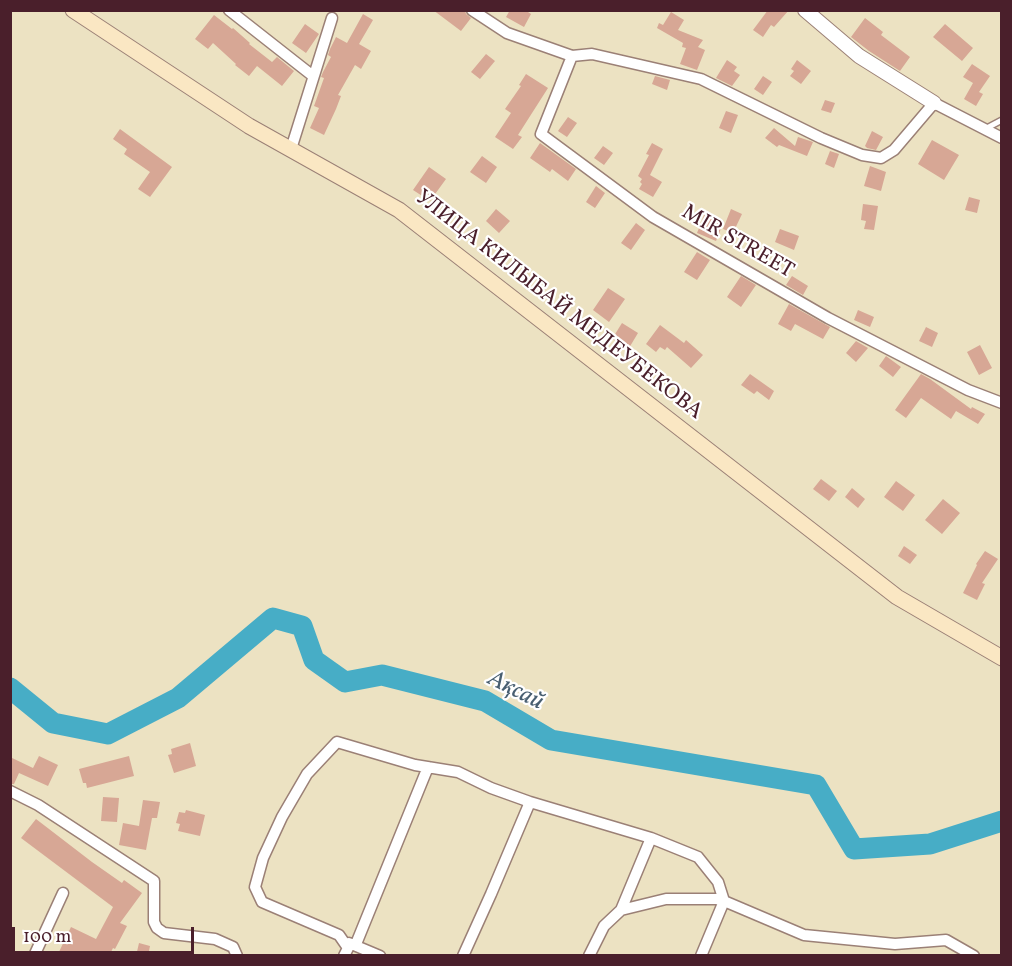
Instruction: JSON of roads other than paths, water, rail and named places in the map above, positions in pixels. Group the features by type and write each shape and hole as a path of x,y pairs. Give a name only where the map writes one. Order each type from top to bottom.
{"main road":[{"name":"УЛИЦА КИЛЫБАЙ МЕДЕУБЕКОВА","path":"73,10 249,126 399,210 897,597 1002,658"}],"street":[{"path":"229,10 314,76"},
{"path":"472,10 507,33 572,56 592,54 701,79 820,138 862,155 881,158 894,150 934,103"},
{"path":"805,10 859,56 934,103 1002,138"},
{"path":"291,149 332,18"},
{"name":"MIR STREET","path":"572,56 541,134 653,217 828,318 968,390 1002,403"},
{"path":"344,956 348,948 339,935 262,902 255,887 263,858 282,817 307,774 337,742 415,765 458,772 491,788 530,802 651,838 698,857 718,882 724,901 700,956"},
{"path":"356,944 428,768"},
{"path":"10,791 38,805 154,881 154,922 164,933 215,939 233,947 237,956"},
{"path":"464,956 530,802"},
{"path":"589,956 604,926 621,910 651,838"},
{"path":"34,956 63,893"},
{"path":"621,910 666,899 716,899 804,935 895,944 946,940 975,956"},
{"path":"343,941 356,944 380,956"}],"lane":[{"path":"984,130 1002,120"}],"waterway":[{"name":"Ақсай","path":"10,688 53,723 108,734 178,698 273,618 302,626 314,660 345,682 382,675 485,701 551,740 816,785 854,849 930,844 1002,821"}]}
